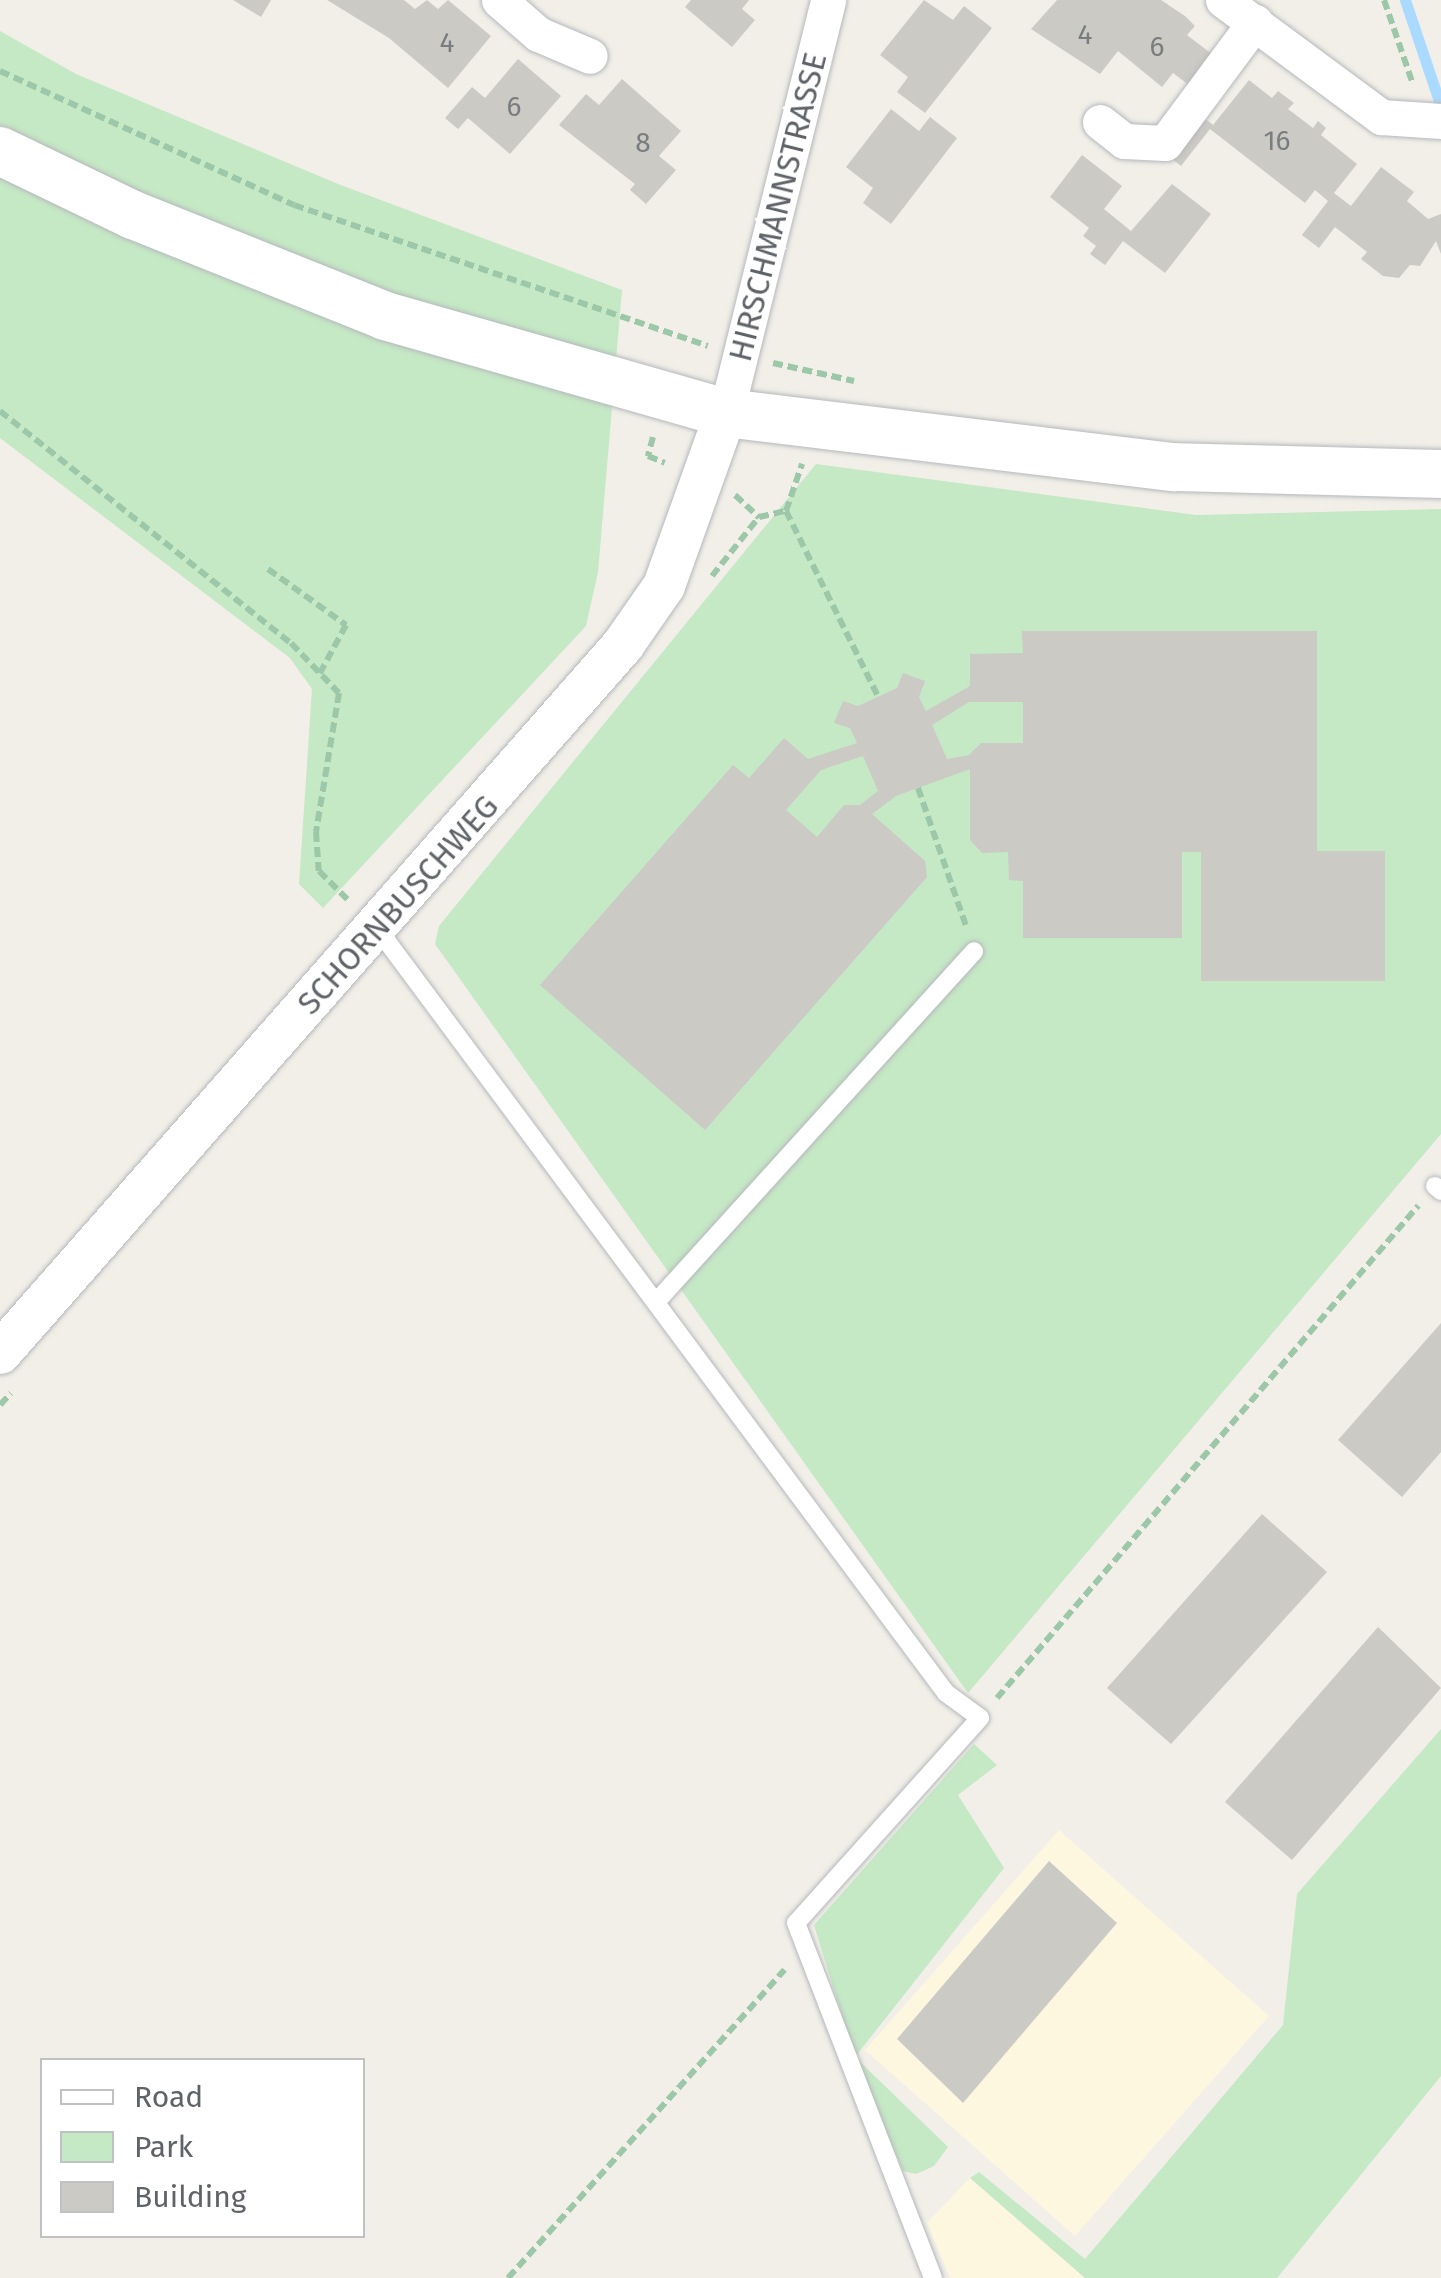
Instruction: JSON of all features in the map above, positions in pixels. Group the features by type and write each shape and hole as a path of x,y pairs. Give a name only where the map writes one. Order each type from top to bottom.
{"main road":[{"path":"0,151 133,215 386,316 726,413 1174,468 1441,474"}],"street":[{"path":"499,0 538,34 590,56"},
{"name":"HIRSCHMANNSTRASSE","path":"726,413 828,0"},
{"path":"1223,0 1382,117 1434,122"},
{"path":"1100,122 1124,141 1165,142 1255,22"},
{"name":"SCHORNBUSCHWEG","path":"0,1353 610,660 664,586 726,413"}],"lane":[{"path":"377,928 946,1693 980,1718 796,1924 933,2278"},
{"path":"658,1301 974,951"}],"path":[{"path":"1384,0 1434,122"},
{"path":"0,72 331,218 662,334 823,375"},
{"path":"0,411 291,643 339,693 316,832 319,870 377,928"},
{"path":"786,511 878,696"},
{"path":"268,569 346,625 320,674"},
{"path":"918,788 974,951"},
{"path":"980,1718 1438,1188"},
{"path":"508,2278 804,1947"}],"shaded area":[{"path":"1059,1830 1269,2016 1075,2236 865,2050"},
{"path":"970,2178 1085,2278 950,2278 927,2223"}],"green space":[{"path":"0,31 76,74 338,184 622,290 598,572 586,626 323,908 299,884 312,689 290,658 0,438"},
{"path":"816,464 1196,515 1441,509 1441,1134 968,1693 435,944 439,926"},
{"path":"1441,1729 1441,2076 1277,2278 1085,2278 970,2178 979,2172 1085,2259 1283,2025 1297,1894"},
{"path":"974,1744 997,1765 958,1795 1004,1868 855,2057 948,2147 934,2166 916,2174 903,2171 855,2058 814,1925"}],"building":[{"path":"233,0 271,0 261,17"},
{"path":"327,0 404,0 415,9 427,0 438,9 448,0 491,36 448,88 389,38"},
{"path":"691,0 749,0 742,9 755,20 732,47 685,7"},
{"path":"924,0 953,20 964,6 992,28 925,113 897,92 908,77 880,55"},
{"path":"1057,0 1161,0 1195,26 1187,35 1217,58 1193,88 1173,73 1162,87 1118,51 1100,74 1031,29"},
{"path":"518,59 561,96 510,154 468,118 458,129 445,118 472,87 485,98"},
{"path":"622,79 681,131 659,156 676,170 646,204 630,190 635,184 559,125 586,94 599,105"},
{"path":"1249,80 1272,98 1278,91 1294,103 1288,109 1313,128 1318,121 1326,128 1321,135 1357,164 1334,193 1351,206 1381,167 1414,192 1407,201 1428,219 1441,214 1441,254 1436,241 1420,266 1410,265 1399,278 1383,276 1361,259 1367,252 1335,227 1319,248 1302,235 1328,201 1315,190 1305,203 1210,129 1181,166 1167,155 1199,114 1213,125"},
{"path":"891,109 919,131 930,117 957,138 891,224 863,203 873,188 846,167"},
{"path":"1082,155 1122,186 1104,209 1131,231 1172,184 1211,214 1165,273 1123,241 1105,265 1090,254 1096,246 1083,236 1089,228 1050,197"},
{"path":"1022,631 1317,631 1317,851 1385,851 1385,981 1201,981 1201,852 1182,852 1182,938 1023,938 1023,881 1009,880 1008,852 982,853 970,840 970,769 896,796 872,814 925,861 927,877 705,1130 540,985 733,765 749,778 784,738 808,759 857,743 850,728 834,723 843,701 858,706 897,688 903,673 925,681 919,697 926,711 970,686 970,654 1023,653","holes":["969,702 1023,702 1023,743 981,743 969,755 947,759 932,725","863,756 878,791 860,805 844,805 817,837 786,810 821,770"]},
{"path":"1441,1323 1441,1452 1402,1497 1338,1440"},
{"path":"1262,1514 1327,1572 1171,1744 1107,1688"},
{"path":"1378,1627 1441,1688 1292,1860 1225,1802"},
{"path":"1049,1861 1117,1923 963,2103 897,2039"}],"waterway":[{"path":"1405,0 1440,104"}]}
